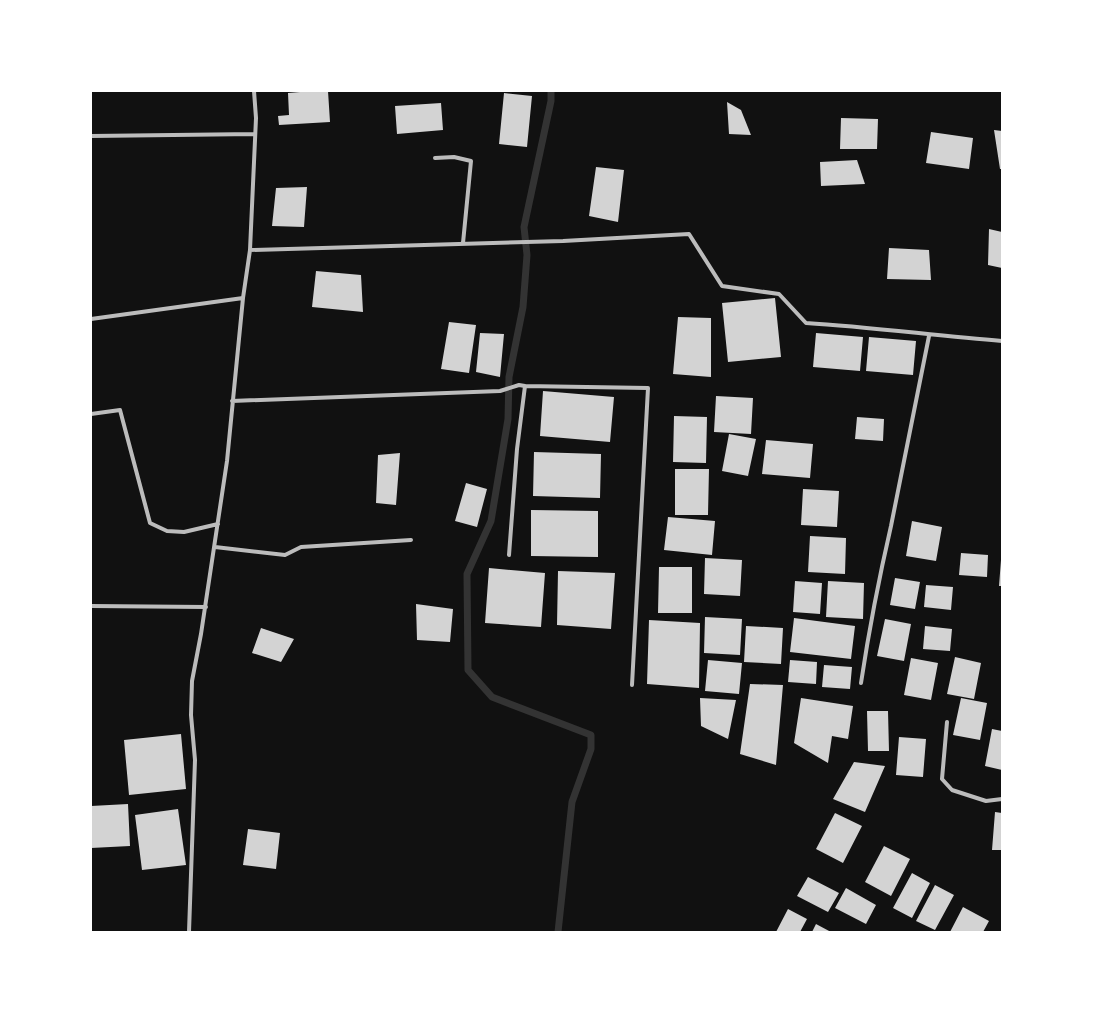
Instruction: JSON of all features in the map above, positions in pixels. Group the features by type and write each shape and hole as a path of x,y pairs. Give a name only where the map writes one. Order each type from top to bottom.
{"street":[{"path":"189,932 194,760 191,715 192,681 206,607 227,461 243,298 250,250 256,134 254,91"},
{"path":"91,136 256,134"},
{"path":"435,158 454,157 471,161 464,243"},
{"path":"250,250 534,242 689,234 722,286 779,294 806,323 854,326 929,336 1002,341"},
{"path":"91,319 243,298"},
{"path":"861,684 866,646 881,562 890,527 929,336"},
{"path":"232,401 500,391 519,385 648,388 632,685"},
{"path":"509,555 517,449 525,386"},
{"path":"91,414 120,410 150,523 167,532 184,532 218,524"},
{"path":"215,546 285,555 301,547 411,540"},
{"path":"91,606 206,607"},
{"path":"947,722 942,779 952,790 986,801 1002,799"}],"building":[{"path":"328,91 330,122 279,125 278,116 289,115 288,93"},
{"path":"504,93 532,96 527,147 499,144"},
{"path":"727,102 741,110 751,135 729,134"},
{"path":"441,103 443,130 397,134 395,106"},
{"path":"841,118 878,119 877,149 840,149"},
{"path":"994,130 1002,131 1002,169 1000,169"},
{"path":"931,132 973,138 969,169 926,163"},
{"path":"857,160 865,184 821,186 820,162"},
{"path":"596,167 624,170 618,222 589,216"},
{"path":"307,187 304,227 272,226 276,188"},
{"path":"989,229 1002,232 1002,268 988,265"},
{"path":"889,248 929,250 931,280 887,279"},
{"path":"316,271 361,275 363,312 312,307"},
{"path":"775,298 781,357 728,362 722,303"},
{"path":"678,317 711,318 711,377 673,374"},
{"path":"449,322 476,325 469,373 441,369"},
{"path":"480,333 504,334 500,377 476,372"},
{"path":"816,333 863,337 860,371 813,367"},
{"path":"869,337 916,341 913,375 866,371"},
{"path":"543,391 614,397 610,442 540,436"},
{"path":"716,396 753,398 751,434 714,432"},
{"path":"674,416 707,417 706,463 673,462"},
{"path":"857,417 884,419 883,441 855,439"},
{"path":"729,434 756,439 748,476 722,471"},
{"path":"766,440 813,444 810,478 762,474"},
{"path":"534,452 601,454 600,498 533,496"},
{"path":"400,453 396,505 376,503 378,455"},
{"path":"675,469 709,469 708,515 675,515"},
{"path":"466,483 487,489 477,527 455,521"},
{"path":"803,489 839,491 837,527 801,525"},
{"path":"531,510 598,511 598,557 531,556"},
{"path":"668,517 715,521 712,555 664,550"},
{"path":"912,521 942,527 936,561 906,556"},
{"path":"810,536 846,538 845,574 808,572"},
{"path":"961,553 988,555 987,577 959,575"},
{"path":"705,558 742,560 740,596 704,594"},
{"path":"1001,560 1002,586 999,586"},
{"path":"659,567 692,567 692,613 658,613"},
{"path":"489,568 545,573 541,627 485,623"},
{"path":"558,571 615,573 611,629 557,625"},
{"path":"895,578 920,582 915,609 890,605"},
{"path":"795,581 822,583 820,614 793,612"},
{"path":"828,581 864,583 863,619 826,617"},
{"path":"926,585 953,587 951,610 924,607"},
{"path":"416,604 453,609 450,642 417,640"},
{"path":"705,617 742,619 740,655 704,653"},
{"path":"794,618 855,626 851,659 790,652"},
{"path":"885,619 911,624 904,661 877,656"},
{"path":"649,620 700,623 699,688 647,684"},
{"path":"746,626 783,628 781,664 744,662"},
{"path":"925,626 952,629 950,651 923,649"},
{"path":"261,628 294,639 281,662 252,653"},
{"path":"955,657 981,663 974,699 947,694"},
{"path":"911,658 938,663 931,700 904,695"},
{"path":"708,660 742,663 739,694 705,691"},
{"path":"790,660 817,662 816,684 788,682"},
{"path":"824,665 852,667 850,689 822,687"},
{"path":"750,684 783,685 776,765 740,754"},
{"path":"700,698 736,700 728,739 701,726"},
{"path":"801,698 853,706 848,739 832,736 828,763 794,743"},
{"path":"961,698 987,703 980,740 953,735"},
{"path":"867,711 888,711 889,751 868,751"},
{"path":"992,729 1002,731 1002,770 985,766"},
{"path":"181,734 186,789 129,795 124,740"},
{"path":"899,737 926,739 923,777 896,775"},
{"path":"854,762 885,766 865,812 833,799"},
{"path":"128,804 130,846 91,848 91,806"},
{"path":"178,809 186,865 142,870 135,815"},
{"path":"995,812 1002,813 1002,850 992,850"},
{"path":"835,813 862,826 843,863 816,849"},
{"path":"248,829 280,833 276,869 243,865"},
{"path":"884,846 910,859 891,896 865,882"},
{"path":"912,873 930,883 912,918 893,908"},
{"path":"808,877 839,893 828,912 797,896"},
{"path":"935,885 954,895 935,930 916,921"},
{"path":"846,888 876,905 866,924 835,908"},
{"path":"963,907 989,921 983,932 950,932"},
{"path":"788,909 807,919 800,932 776,932"},
{"path":"816,924 831,932 812,932"}],"waterway":[{"path":"551,91 551,101 524,227 527,255 523,307 509,377 508,419 491,521 467,574 468,670 492,697 591,735 591,749 572,802 558,932"}]}
